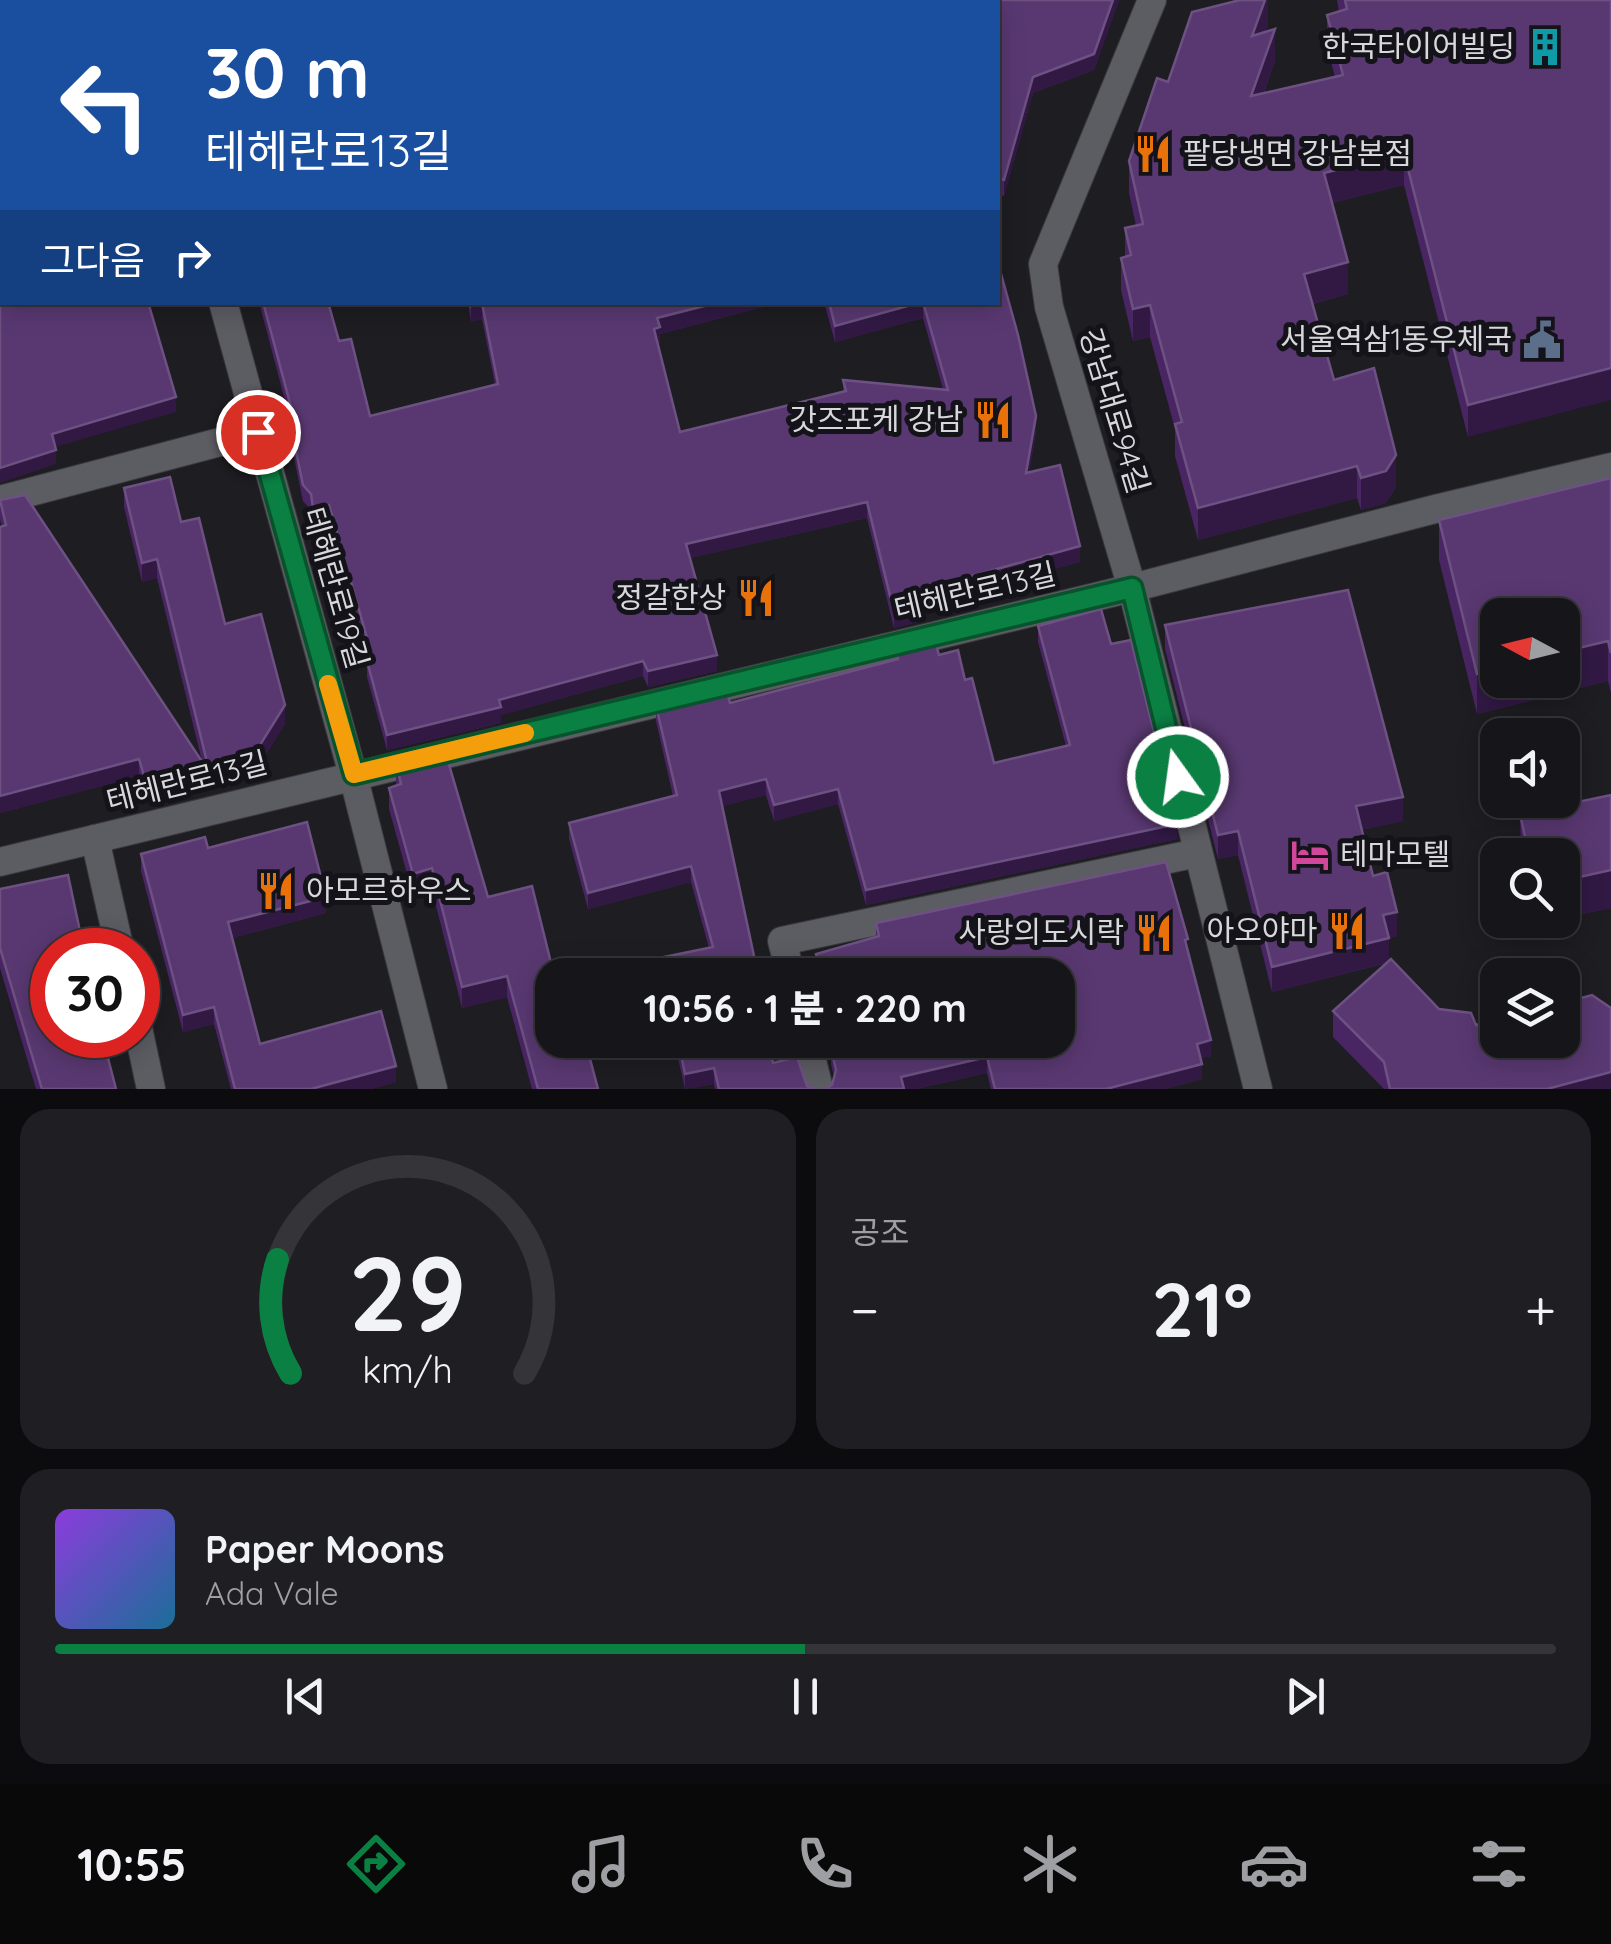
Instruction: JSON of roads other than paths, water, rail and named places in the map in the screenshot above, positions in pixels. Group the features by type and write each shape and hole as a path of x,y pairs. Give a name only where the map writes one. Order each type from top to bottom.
{"street":[{"name":"강남대로94길","path":"1152,0 1042,264 1049,307 1132,588 1258,1089"},
{"name":"테헤란로19길","path":"224,305 354,774"},
{"path":"0,500 258,432"},
{"name":"테헤란로13길","path":"0,862 1132,588 1435,508 1611,467"},
{"path":"354,774 434,1089"},
{"name":"테헤란로13길","path":"94,838 115,928"},
{"path":"786,958 782,941 1197,852"},
{"path":"144,1058 151,1089"},
{"path":"812,1058 820,1089"}],"place":[{"name":"한국타이어빌딩","path":"1545,47"},
{"name":"팔당냉면 강남본점","path":"1153,154"},
{"name":"서울역삼1동우체국","path":"1542,340"},
{"name":"갓즈포케 강남","path":"993,420"},
{"name":"정갈한상","path":"756,598"},
{"name":"테마모텔","path":"1310,855"},
{"name":"아모르하우스","path":"276,891"},
{"name":"아오야마","path":"1347,931"},
{"name":"사랑의도시락","path":"1154,933"}]}
